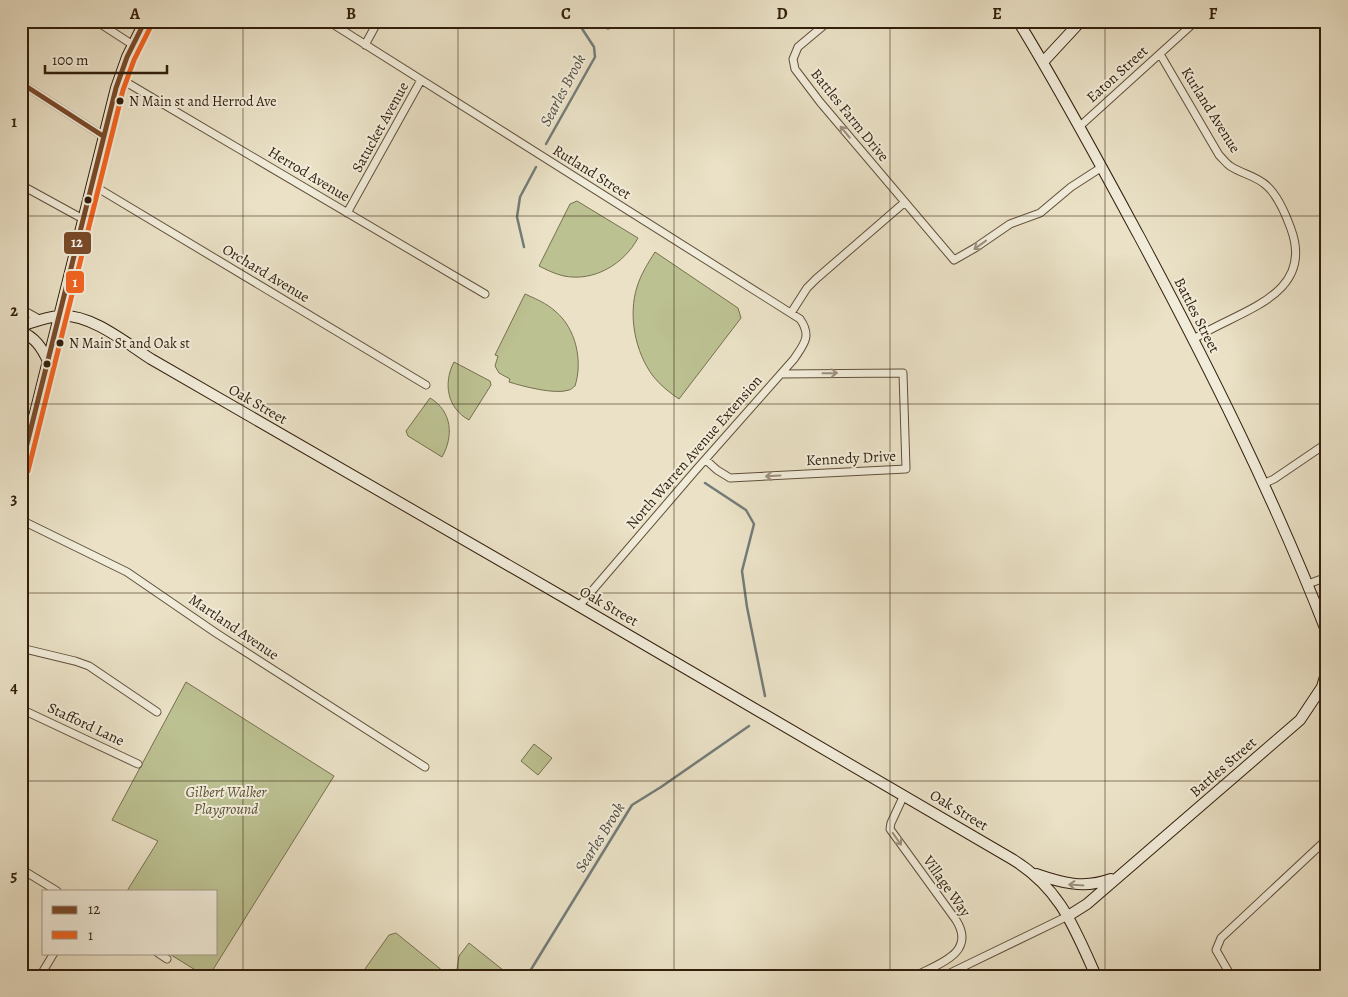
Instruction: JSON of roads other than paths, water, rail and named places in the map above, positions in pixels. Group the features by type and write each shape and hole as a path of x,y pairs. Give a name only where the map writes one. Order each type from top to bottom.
{"main road":[{"path":"21,469 119,78 145,21"},
{"name":"Battles Street","path":"1018,21 1102,168 1194,339 1263,484 1308,584 1327,633"},
{"path":"1043,62 1081,21"},
{"path":"21,326 60,316"},
{"name":"Oak Street","path":"60,316 80,318 98,326 151,359 1012,859 1031,872 1054,895 1068,916 1096,976"},
{"path":"21,332 39,345 48,361"},
{"name":"Battles Street","path":"1068,916 1087,904 1300,720 1322,687 1327,670"},
{"name":"Battles Street","path":"1031,872 1077,886 1098,884 1121,874"}],"street":[{"path":"96,21 133,45"},
{"name":"Rutland Street","path":"328,21 791,313"},
{"path":"365,45 378,21"},
{"name":"Battles Farm Drive","path":"829,21 798,47 794,58 795,69 820,102 954,260 1010,224 1040,213 1071,187 1102,168"},
{"name":"Eaton Street","path":"1079,127 1196,21"},
{"name":"Kurland Avenue","path":"1160,54 1219,155 1230,166 1260,180 1268,187 1285,213 1296,243 1295,269 1280,291 1194,339"},
{"name":"Herrod Avenue","path":"119,78 485,294"},
{"name":"Satucket Avenue","path":"347,213 421,80"},
{"path":"21,83 103,136"},
{"name":"Orchard Avenue","path":"92,184 426,385"},
{"path":"21,185 83,219"},
{"path":"791,313 807,288 816,279 905,202"},
{"path":"21,309 41,320"},
{"name":"North Warren Avenue Extension","path":"579,606 794,359 804,344 806,327 800,319 791,313"},
{"name":"Kennedy Drive","path":"706,460 730,478 906,469 903,373 781,374"},
{"path":"1263,484 1274,479 1327,443"},
{"name":"Martland Avenue","path":"21,520 127,572 216,633 425,767"},
{"path":"1308,584 1327,577"},
{"path":"21,648 89,666 157,712"},
{"name":"Stafford Lane","path":"21,708 138,764"},
{"name":"Village Way","path":"904,795 890,829 963,932 962,944 955,954 915,976"},
{"path":"1231,976 1216,950 1221,938 1327,839"},
{"path":"21,869 55,890"},
{"path":"944,976 1068,916"},
{"path":"40,976 53,954"},
{"path":"160,954 167,958"}],"waterway":[{"name":"Searles Brook","path":"546,144 595,57 594,47 577,21"},
{"name":"Searles Brook","path":"524,247 517,217 520,197 536,167"},
{"name":"Searles Brook","path":"705,483 746,510 754,524 742,571 747,607 765,696"},
{"name":"Searles Brook","path":"527,976 632,805 749,726"}],"place":[{"name":"N Main st and Herrod Ave","path":"120,101"},
{"name":"N Main St and Oak st","path":"60,343"}],"park label":[{"name":"Gilbert Walker Playground","path":"226,800"}]}
